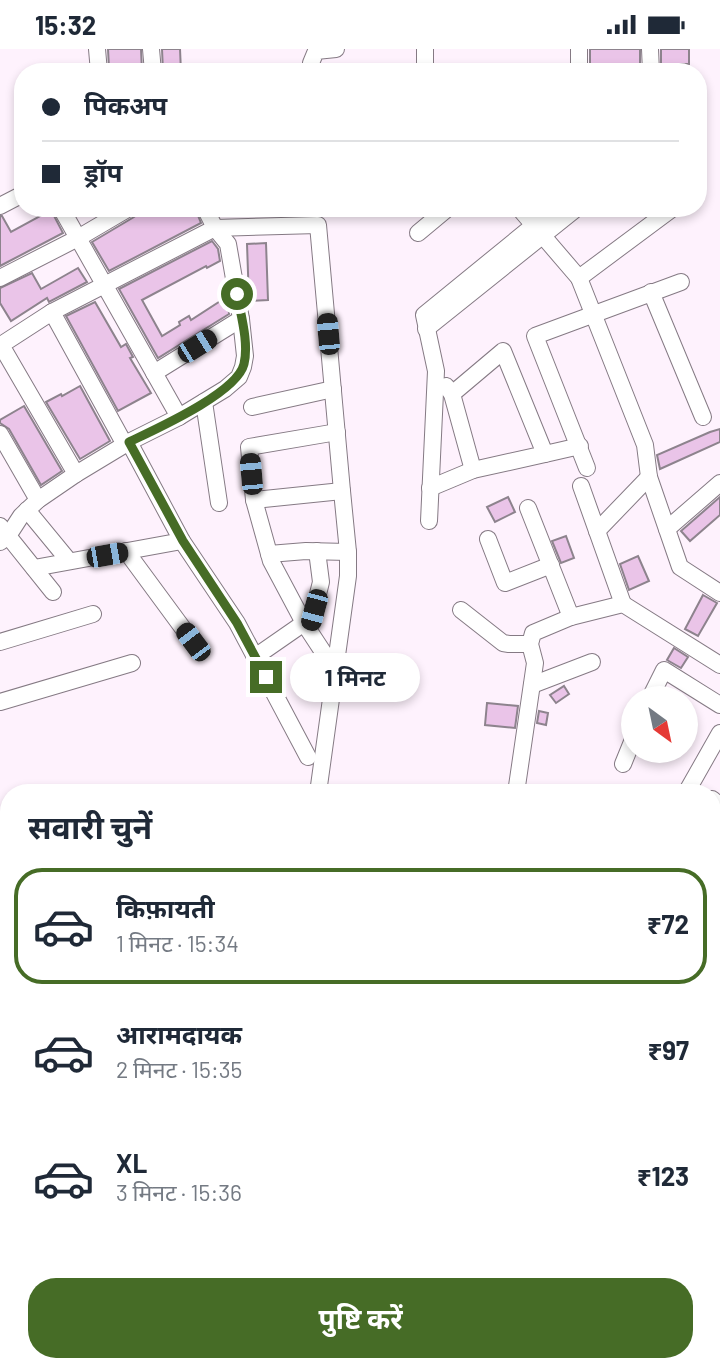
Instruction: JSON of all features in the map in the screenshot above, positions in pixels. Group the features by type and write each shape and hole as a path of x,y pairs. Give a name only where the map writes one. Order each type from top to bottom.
{"street":[{"path":"311,63 316,51 336,49"},
{"path":"66,217 179,417"},
{"path":"0,278 114,217"},
{"path":"53,591 2,533 76,474 179,417 225,389 239,377 245,346 228,244 210,217"},
{"path":"418,233 437,217"},
{"path":"526,217 579,278 645,445 649,477 680,567 720,593"},
{"path":"537,231 548,217"},
{"path":"429,521 436,372 424,316 537,231 561,217"},
{"path":"579,278 661,217"},
{"path":"76,474 1,345 52,312 215,228 318,225 348,552 348,576 319,784"},
{"path":"587,468 535,336 681,282"},
{"path":"651,292 703,417"},
{"path":"52,312 183,541 237,623 308,757"},
{"path":"154,373 241,319"},
{"path":"452,394 503,351 545,454"},
{"path":"436,372 452,394 473,470"},
{"path":"251,407 333,389"},
{"path":"204,402 219,503"},
{"path":"326,655 307,627 268,554 254,500 249,447 337,432"},
{"path":"0,434 29,509 69,561"},
{"path":"430,488 473,470 579,446"},
{"path":"597,531 649,477"},
{"path":"667,529 720,483"},
{"path":"581,486 623,604 720,665"},
{"path":"254,500 342,491"},
{"path":"528,508 571,617"},
{"path":"488,540 505,583 551,565"},
{"path":"34,568 183,541"},
{"path":"126,551 193,642"},
{"path":"255,657 307,627 321,582 317,551"},
{"path":"268,554 348,552"},
{"path":"517,784 535,663 530,644 533,633 571,617 623,604"},
{"path":"461,610 503,643 530,644"},
{"path":"0,642 93,614"},
{"path":"531,685 592,662"},
{"path":"0,702 132,663"},
{"path":"656,686 664,670 690,686"},
{"path":"698,691 720,705"},
{"path":"696,784 720,733"}],"building":[{"path":"108,49 141,49 142,63 109,63"},
{"path":"162,49 180,49 181,63 163,63"},
{"path":"590,49 640,49 640,63 590,63"},
{"path":"661,49 689,49 689,63 661,63"},
{"path":"0,216 11,232 38,217 55,217 63,233 0,266"},
{"path":"134,217 199,217 201,223 109,271 92,242"},
{"path":"212,241 218,249 220,261 142,300 162,336 189,316 191,320 222,300 228,303 229,314 158,358 119,289"},
{"path":"266,243 268,300 249,301 247,244"},
{"path":"78,268 87,282 49,302 47,298 11,321 0,303 0,288 32,273 41,289"},
{"path":"95,302 121,347 126,344 133,357 130,358 151,393 118,411 66,316"},
{"path":"80,386 110,441 80,459 46,402"},
{"path":"24,406 62,471 41,485 9,429 0,423 0,420"},
{"path":"720,429 720,442 660,469 657,455"},
{"path":"508,497 515,512 495,522 487,507"},
{"path":"720,497 720,515 690,541 681,531"},
{"path":"566,536 574,558 561,563 552,541"},
{"path":"638,556 649,581 629,590 620,564"},
{"path":"703,595 717,603 698,636 685,629"},
{"path":"674,648 688,657 681,668 667,660"},
{"path":"564,686 569,694 556,703 550,695"},
{"path":"487,703 518,706 515,728 485,725"},
{"path":"539,711 548,713 546,725 537,723"}],"route":[{"path":"237,294 245,346 239,377 225,389 179,417 129,442 183,541 237,623 266,677"}]}
